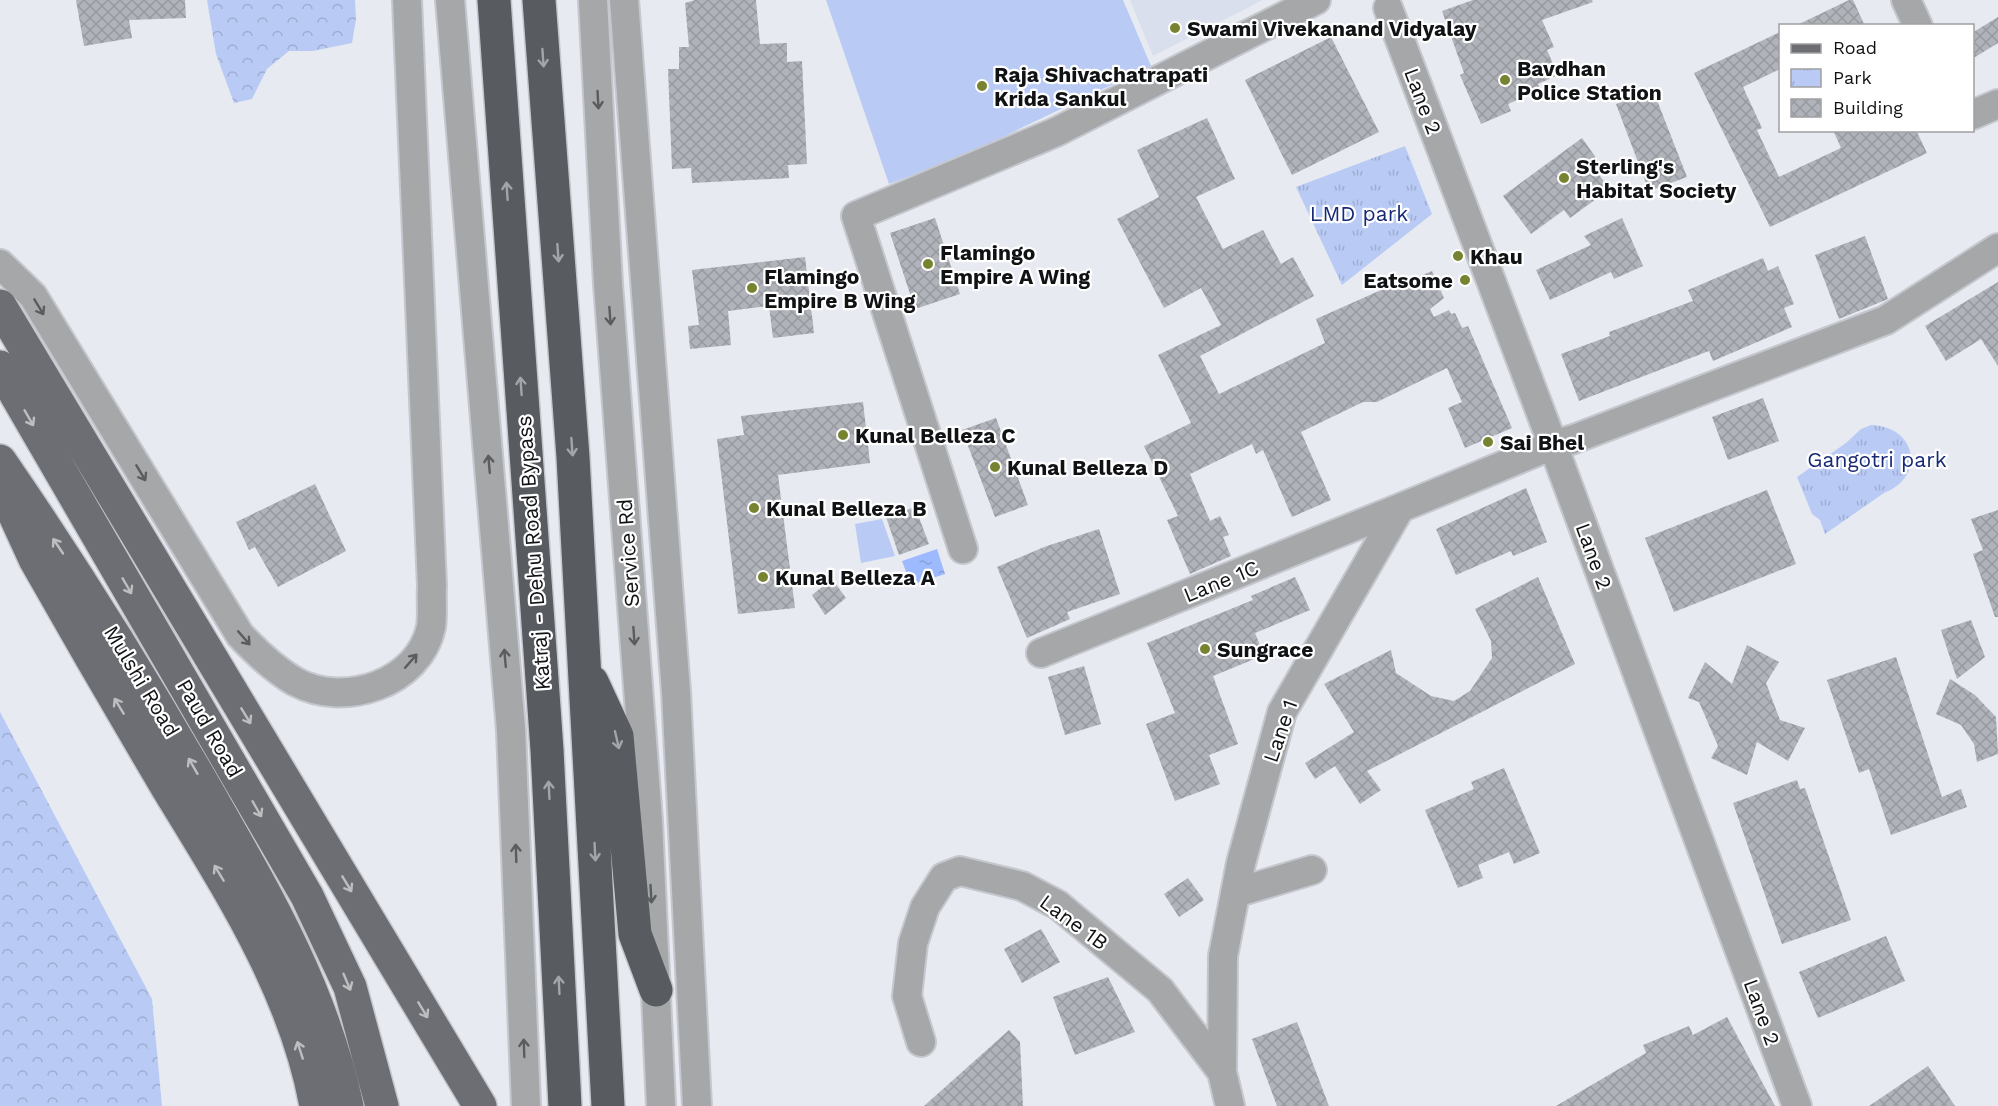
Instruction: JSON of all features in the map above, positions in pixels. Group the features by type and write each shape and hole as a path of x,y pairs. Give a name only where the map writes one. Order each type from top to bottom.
{"highway":[{"name":"Katraj - Dehu Road Bypass","path":"494,0 547,750 565,1106"},
{"name":"Katraj - Dehu Road Bypass","path":"539,0 573,457 608,1106"},
{"path":"584,667 617,736 635,934 656,990"}],"main road":[{"path":"0,306 480,1106"},
{"name":"Paud Road","path":"0,367 307,896 350,987 382,1106"},
{"name":"Mulshi Road","path":"0,461 59,548 147,686 274,908 316,998 340,1073 347,1106"},
{"path":"0,482 35,559 117,703 249,923 288,1013 312,1086 316,1106"}],"street":[{"path":"0,264 33,296 240,635 266,661 297,683 319,690 341,693 379,686 397,677 423,646 431,627 432,586 407,0"},
{"path":"450,0 511,730 526,1106"},
{"name":"Service Rd","path":"593,0 608,284 648,822 661,1106"},
{"path":"624,0 676,692 697,1106"},
{"path":"963,549 856,216 1056,132 1316,0"},
{"path":"1906,0 1917,24"},
{"name":"Lane 2","path":"1384,3 1553,445 1797,1106"},
{"path":"1974,114 1998,104"},
{"path":"1400,508 1553,445 1575,439 1886,320 1998,249"},
{"name":"Lane 1C","path":"1041,653 1400,508"},
{"name":"Lane 1","path":"1230,1106 1222,1072 1223,956 1235,893 1282,712 1400,508"},
{"path":"1235,893 1312,870"},
{"name":"Lane 1B","path":"921,1042 908,996 913,943 925,907 944,877 960,871 1022,886 1058,905 1160,990 1222,1072"}],"shaded area":[{"name":"Swami Vivekanand Vidyalay","path":"1130,0 1263,0 1153,56"}],"green space":[{"path":"207,0 355,0 356,19 352,43 313,51 289,51 267,69 252,99 234,103 216,54"},
{"name":"Raja Shivachatrapati Krida Sankul","path":"826,0 1123,0 1151,66 965,155 889,184"},
{"name":"LMD park","path":"1405,146 1432,214 1342,285 1296,187"},
{"name":"Gangotri park","path":"1871,425 1886,428 1898,434 1906,442 1911,464 1898,485 1825,534 1820,520 1812,514 1797,477 1846,443 1861,429"},
{"path":"882,519 895,556 861,563 855,524"},
{"path":"0,712 152,999 162,1106 0,1106"}],"water":[{"path":"937,549 945,574 911,585 902,561"}],"building":[{"path":"76,0 185,0 186,18 129,20 132,38 84,46"},
{"path":"695,0 756,0 760,44 787,43 787,62 802,61 807,164 788,165 789,178 692,183 691,168 672,169 668,69 679,69 679,47 689,47 685,3"},
{"path":"1473,0 1592,0 1593,2 1542,20 1554,47 1547,50 1558,75 1538,84 1540,90 1508,104 1511,111 1481,124 1460,75 1464,73 1442,11"},
{"path":"1853,0 1864,24 1799,24"},
{"path":"1998,17 1998,43 1974,58 1974,32"},
{"path":"1779,32 1779,69 1743,87 1762,128 1757,130 1779,177 1841,148 1834,132 1917,132 1927,153 1770,227 1694,73"},
{"path":"1331,37 1379,132 1292,175 1245,80"},
{"path":"1653,90 1687,177 1649,191 1616,104"},
{"path":"1207,118 1235,179 1196,197 1223,249 1263,230 1281,264 1293,257 1314,296 1200,356 1219,394 1325,343 1316,319 1390,286 1391,288 1432,271 1444,298 1430,309 1434,317 1449,310 1451,314 1455,313 1462,328 1468,326 1512,428 1465,448 1448,408 1462,402 1447,368 1377,402 1363,402 1301,432 1331,500 1292,517 1263,450 1256,454 1252,444 1190,474 1210,521 1220,516 1229,535 1223,537 1231,556 1190,574 1167,520 1178,516 1144,446 1191,423 1158,355 1221,325 1201,288 1164,308 1117,219 1159,197 1137,150"},
{"name":"Sterling's Habitat Society","path":"1582,138 1599,162 1593,167 1610,189 1570,218 1564,210 1531,234 1503,196"},
{"name":"Flamingo Empire A Wing","path":"935,218 960,294 915,309 890,233"},
{"path":"1622,218 1643,266 1614,279 1611,272 1550,300 1536,270 1591,245 1584,236"},
{"path":"1865,236 1888,299 1839,319 1815,255"},
{"name":"Flamingo Empire B Wing","path":"805,257 814,333 773,338 769,306 728,311 731,345 690,349 688,326 699,325 692,270"},
{"path":"1763,258 1768,271 1778,266 1794,304 1784,308 1792,327 1713,361 1709,351 1579,401 1561,354 1610,336 1609,332 1693,301 1688,290"},
{"path":"1998,282 1998,366 1981,339 1946,361 1925,326"},
{"path":"1763,398 1779,441 1728,460 1712,417"},
{"path":"863,402 870,463 778,475 795,608 738,614 717,439 744,435 741,416"},
{"name":"Kunal Belleza D","path":"996,418 1028,505 995,517 962,430"},
{"path":"315,484 346,551 278,587 255,547 249,550 236,522"},
{"path":"1526,488 1547,542 1513,556 1511,551 1456,575 1436,529"},
{"path":"1767,490 1796,564 1674,612 1645,538"},
{"path":"915,507 929,544 899,555 886,517"},
{"path":"1998,510 1998,617 1995,617 1973,554 1983,550 1971,519"},
{"path":"1099,529 1120,594 1067,612 1070,619 1027,638 997,567 1044,547"},
{"path":"1295,577 1310,610 1255,633 1264,655 1213,676 1238,744 1209,755 1220,784 1175,801 1146,724 1175,713 1147,643 1253,600 1251,596"},
{"path":"1538,577 1575,664 1367,771 1381,790 1360,804 1335,766 1315,779 1305,763 1354,732 1324,684 1391,650 1396,673 1431,696 1454,701 1470,691 1492,658 1491,641 1475,609"},
{"path":"832,579 846,598 825,615 812,595"},
{"path":"1971,620 1985,657 1957,679 1941,630"},
{"path":"1747,645 1779,662 1766,683 1780,720 1805,728 1788,761 1757,742 1747,775 1711,758 1718,746 1699,702 1688,698 1705,662 1732,684"},
{"path":"1896,657 1942,797 1961,789 1967,807 1891,835 1869,769 1859,773 1827,680"},
{"path":"1084,666 1101,724 1065,735 1048,677"},
{"path":"1950,679 1975,695 1996,717 1998,754 1977,762 1974,744 1961,725 1936,714"},
{"path":"1504,768 1540,853 1514,864 1509,852 1478,865 1483,878 1458,888 1425,810 1474,789 1471,782"},
{"path":"1797,780 1800,789 1805,788 1851,920 1782,944 1733,803"},
{"path":"1188,878 1204,900 1179,917 1164,894"},
{"path":"1041,929 1060,962 1022,983 1004,949"},
{"path":"1886,936 1905,981 1818,1018 1799,972"},
{"path":"1108,977 1135,1032 1075,1055 1053,997"},
{"path":"1727,1017 1775,1106 1556,1106 1646,1053 1643,1045 1689,1026 1693,1035"},
{"path":"1297,1022 1329,1106 1277,1106 1252,1039"},
{"path":"1009,1030 1020,1042 1023,1106 924,1106"},
{"path":"1928,1066 1955,1106 1869,1106"}],"place":[{"name":"Swami Vivekanand Vidyalay","path":"1175,28"},
{"name":"Bavdhan Police Station","path":"1505,80"},
{"name":"Raja Shivachatrapati Krida Sankul","path":"982,86"},
{"name":"Sterling's Habitat Society","path":"1564,178"},
{"name":"Khau","path":"1458,256"},
{"name":"Flamingo Empire A Wing","path":"928,264"},
{"name":"Eatsome","path":"1465,280"},
{"name":"Flamingo Empire B Wing","path":"752,288"},
{"name":"Kunal Belleza C","path":"843,435"},
{"name":"Sai Bhel","path":"1488,442"},
{"name":"Kunal Belleza D","path":"995,467"},
{"name":"Kunal Belleza B","path":"754,508"},
{"name":"Kunal Belleza A","path":"763,577"},
{"name":"Sungrace","path":"1205,649"}]}
